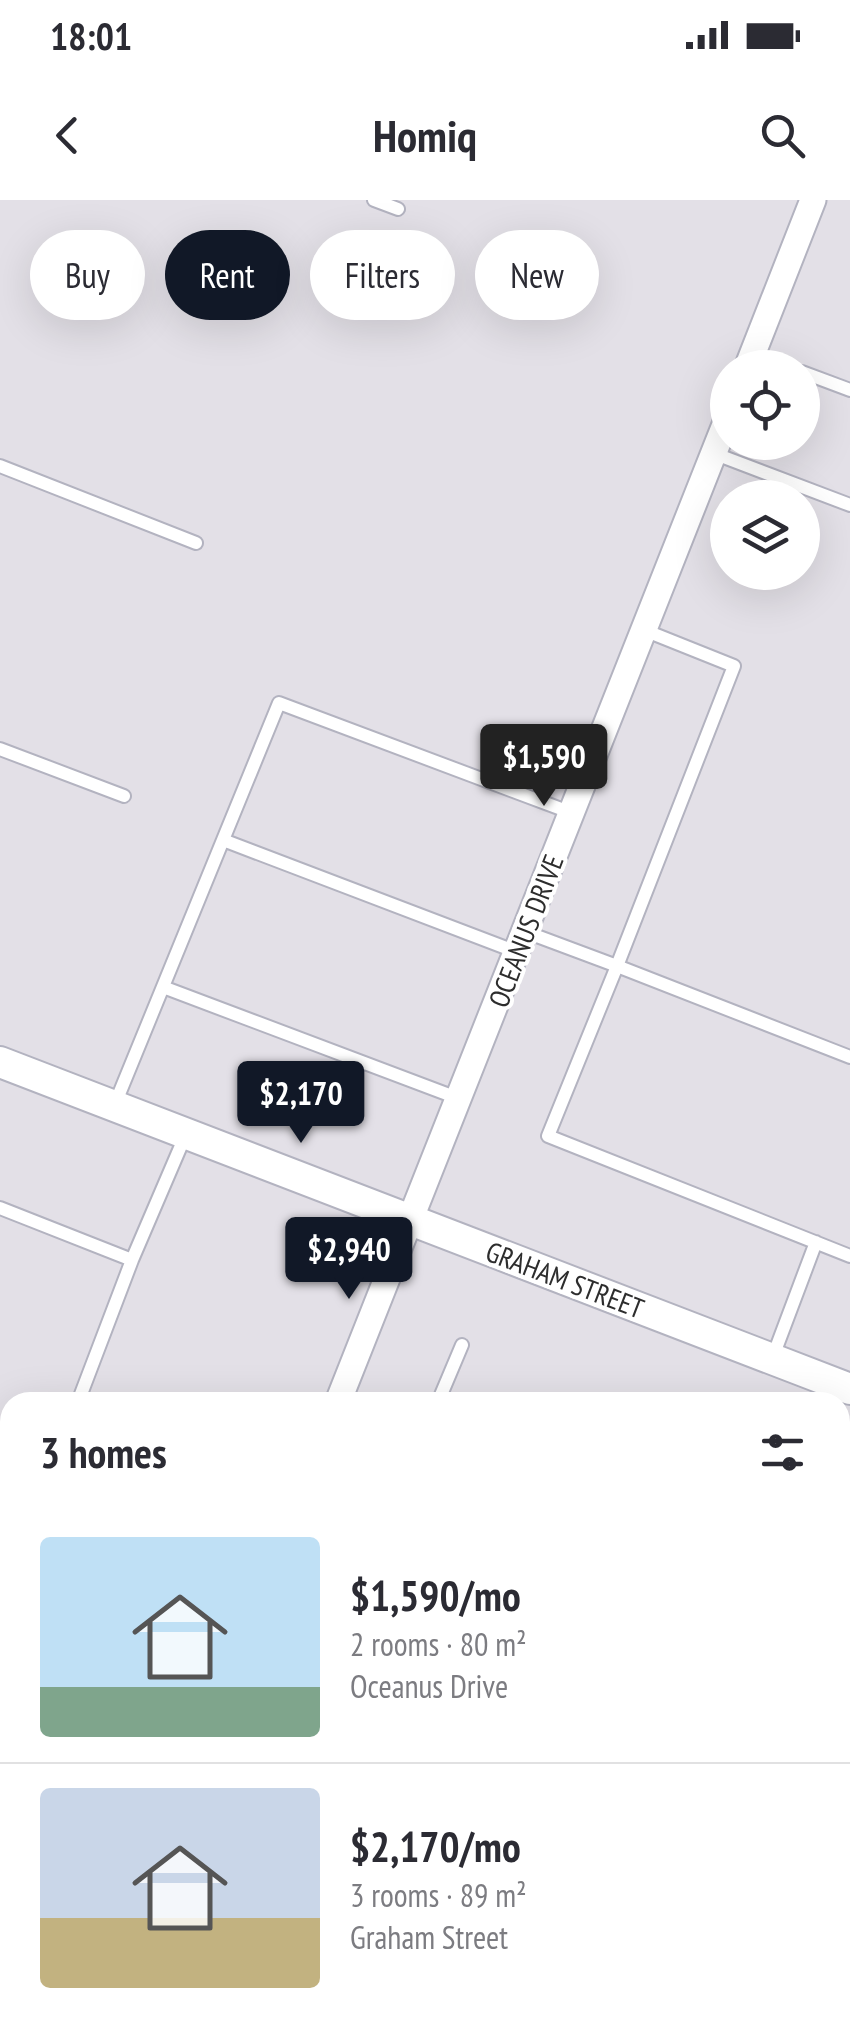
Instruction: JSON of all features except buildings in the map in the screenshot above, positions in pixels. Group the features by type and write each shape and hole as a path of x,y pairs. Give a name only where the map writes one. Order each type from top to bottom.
{"street":[{"path":"754,350 813,200"},
{"name":"OCEANUS DRIVE","path":"342,1392 711,460"},
{"name":"GRAHAM STREET","path":"0,1062 772,1359 840,1392"}],"lane":[{"path":"374,200 398,209"},
{"path":"820,379 850,390"},
{"path":"732,460 850,505"},
{"path":"0,466 196,543"},
{"path":"644,630 734,666 548,1136 850,1256"},
{"path":"114,1107 279,703 572,813"},
{"path":"0,749 124,796"},
{"path":"223,840 522,942 617,966 850,1057"},
{"path":"163,987 460,1100"},
{"path":"82,1392 186,1134"},
{"path":"0,1208 132,1260"},
{"path":"772,1359 816,1242"},
{"path":"442,1392 462,1345"}],"shaded area":[{"path":"0,200 850,200 850,1392 0,1392"}]}
